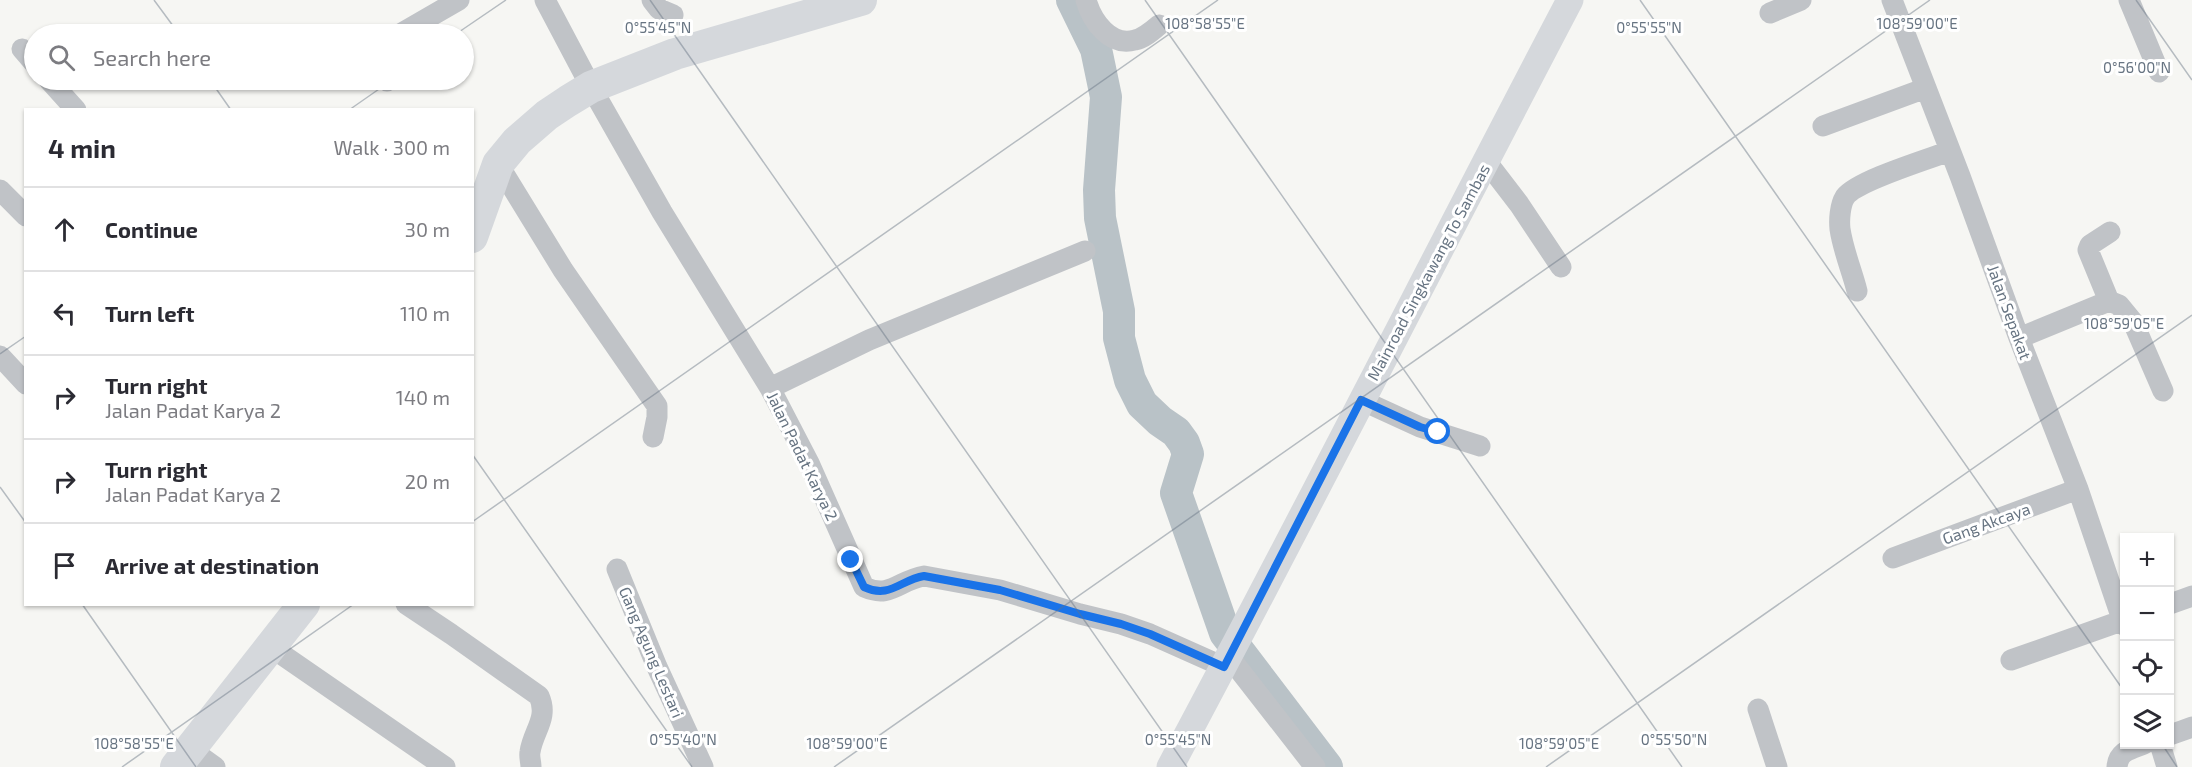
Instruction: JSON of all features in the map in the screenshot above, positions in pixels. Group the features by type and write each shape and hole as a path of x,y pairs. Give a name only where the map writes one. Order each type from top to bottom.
{"highway":[{"path":"474,231 498,164 517,141 547,115 591,87 675,54 861,0"},
{"path":"194,761 271,647 302,606"}],"main road":[{"name":"Mainroad Singkawang To Sambas","path":"1170,767 1231,654 1570,0"}],"street":[{"path":"417,24 459,0"},
{"path":"652,0 659,9 673,15"},
{"path":"1086,0 1096,23 1106,34 1119,40 1134,41 1159,25"},
{"path":"1770,13 1801,0"},
{"name":"Jalan Sepakat","path":"1892,0 2078,489 2120,610"},
{"path":"2129,0 2159,72"},
{"name":"Jalan Padat Karya 2","path":"546,1 591,87 662,212 770,388 814,474 864,587 878,592 887,591 916,577 924,576 1000,590 1150,634 1231,654"},
{"path":"1823,126 1926,88"},
{"path":"58,90 74,108"},
{"path":"1857,291 1840,228 1842,205 1846,196 1856,188 1895,171 1950,151"},
{"path":"1486,161 1519,204 1561,267"},
{"path":"498,164 563,270 657,406 652,437"},
{"path":"0,190 24,214"},
{"path":"2109,301 2088,250 2090,245 2110,232"},
{"path":"770,388 869,340 1085,251"},
{"path":"2019,338 2109,301 2119,305 2133,322 2163,391"},
{"path":"0,356 24,382"},
{"path":"1361,400 1420,427 1480,446"},
{"name":"Gang Akcaya","path":"1893,558 2078,489"},
{"name":"Gang Agung Lestari","path":"617,569 657,667 703,767"},
{"path":"2174,602 2192,596"},
{"path":"409,606 539,696 543,711 542,721 529,754 531,767"},
{"path":"2011,660 2120,623"},
{"path":"271,647 445,767"},
{"path":"1231,654 1315,767"},
{"path":"1758,709 1777,767"},
{"path":"2174,733 2192,727"},
{"path":"2117,767 2122,753 2132,749"},
{"path":"2162,749 2167,767"}],"waterway":[{"path":"1072,0 1096,49 1106,97 1099,190 1100,218 1119,311 1119,338 1130,380 1142,404 1176,432 1184,443 1188,454 1176,493 1225,633 1327,767"}],"route":[{"path":"851,560 859,579 869,590 887,591 916,577 924,576 1000,590 1121,624 1150,634 1224,667 1361,400 1420,427 1438,432"}]}
